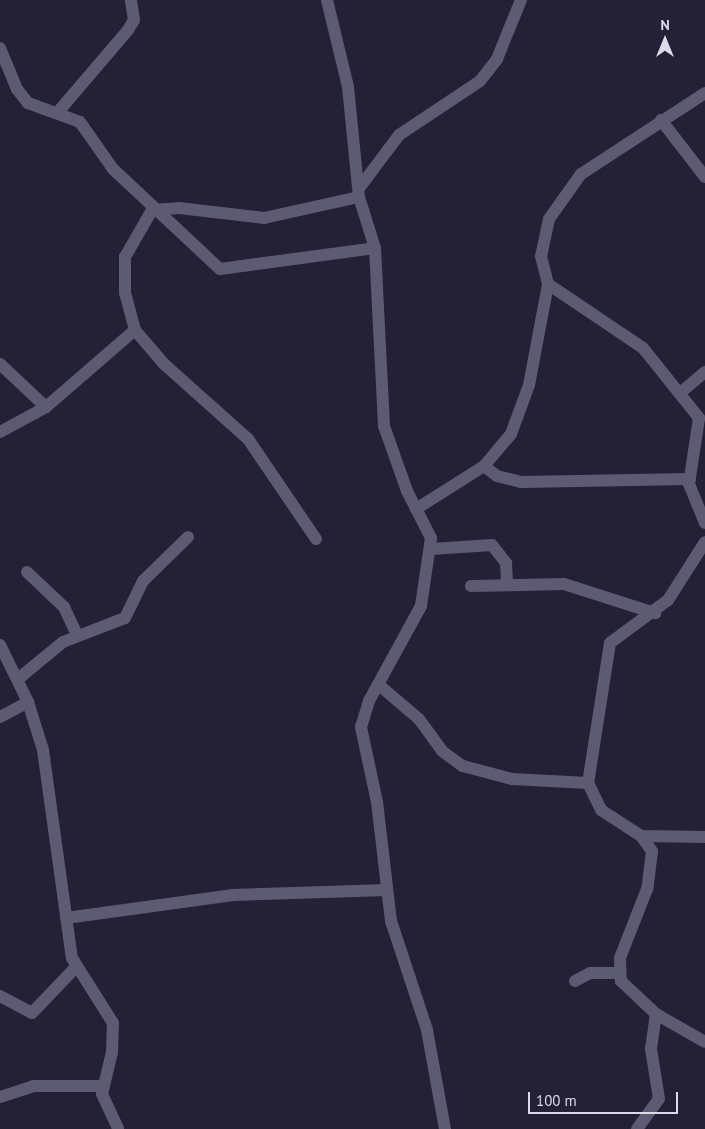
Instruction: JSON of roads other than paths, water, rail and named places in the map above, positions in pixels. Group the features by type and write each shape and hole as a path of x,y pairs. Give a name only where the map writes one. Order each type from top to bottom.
{"street":[{"path":"58,112 128,30 134,20 132,0"},
{"path":"327,0 348,87 359,192 375,248 380,406 416,509 428,528 432,549 421,606 379,685 361,727 377,802 394,935 417,993 440,1081 445,1129"},
{"path":"152,210 179,208 264,218 359,192 399,135 480,82 497,59 521,0"},
{"path":"0,48 17,89 28,103 44,112 58,112 80,122 112,170 152,210 220,269 375,248"},
{"path":"416,509 484,466 511,434 524,406 548,284 542,239 560,199 581,174 705,93"},
{"path":"661,120 705,177"},
{"path":"152,210 125,257 125,293 135,330 164,364 248,439 316,539"},
{"path":"548,284 643,348 699,418 690,479 693,502 705,522"},
{"path":"0,432 46,407 135,330"},
{"path":"0,364 46,407"},
{"path":"680,393 705,372"},
{"path":"484,466 497,476 521,482 690,479"},
{"path":"18,679 49,650 77,635 125,618 143,581 188,537"},
{"path":"618,973 652,864 652,850 641,836 601,810 588,783 610,643 655,613 705,542"},
{"path":"432,549 492,545 506,562 507,584"},
{"path":"27,572 64,607 77,635"},
{"path":"471,586 564,584 655,613"},
{"path":"0,645 28,702 50,782 66,918 76,967 113,1023 112,1052 102,1086 104,1105 118,1129"},
{"path":"379,685 419,720 442,751 463,766 512,779 588,783"},
{"path":"0,717 28,702"},
{"path":"641,836 705,837"},
{"path":"66,918 233,895 387,890"},
{"path":"0,996 32,1013 76,967"},
{"path":"575,981 590,973 618,973 656,1014 705,1042"},
{"path":"637,1129 659,1099 651,1049 656,1014"},
{"path":"0,1098 34,1086 102,1086"}]}
